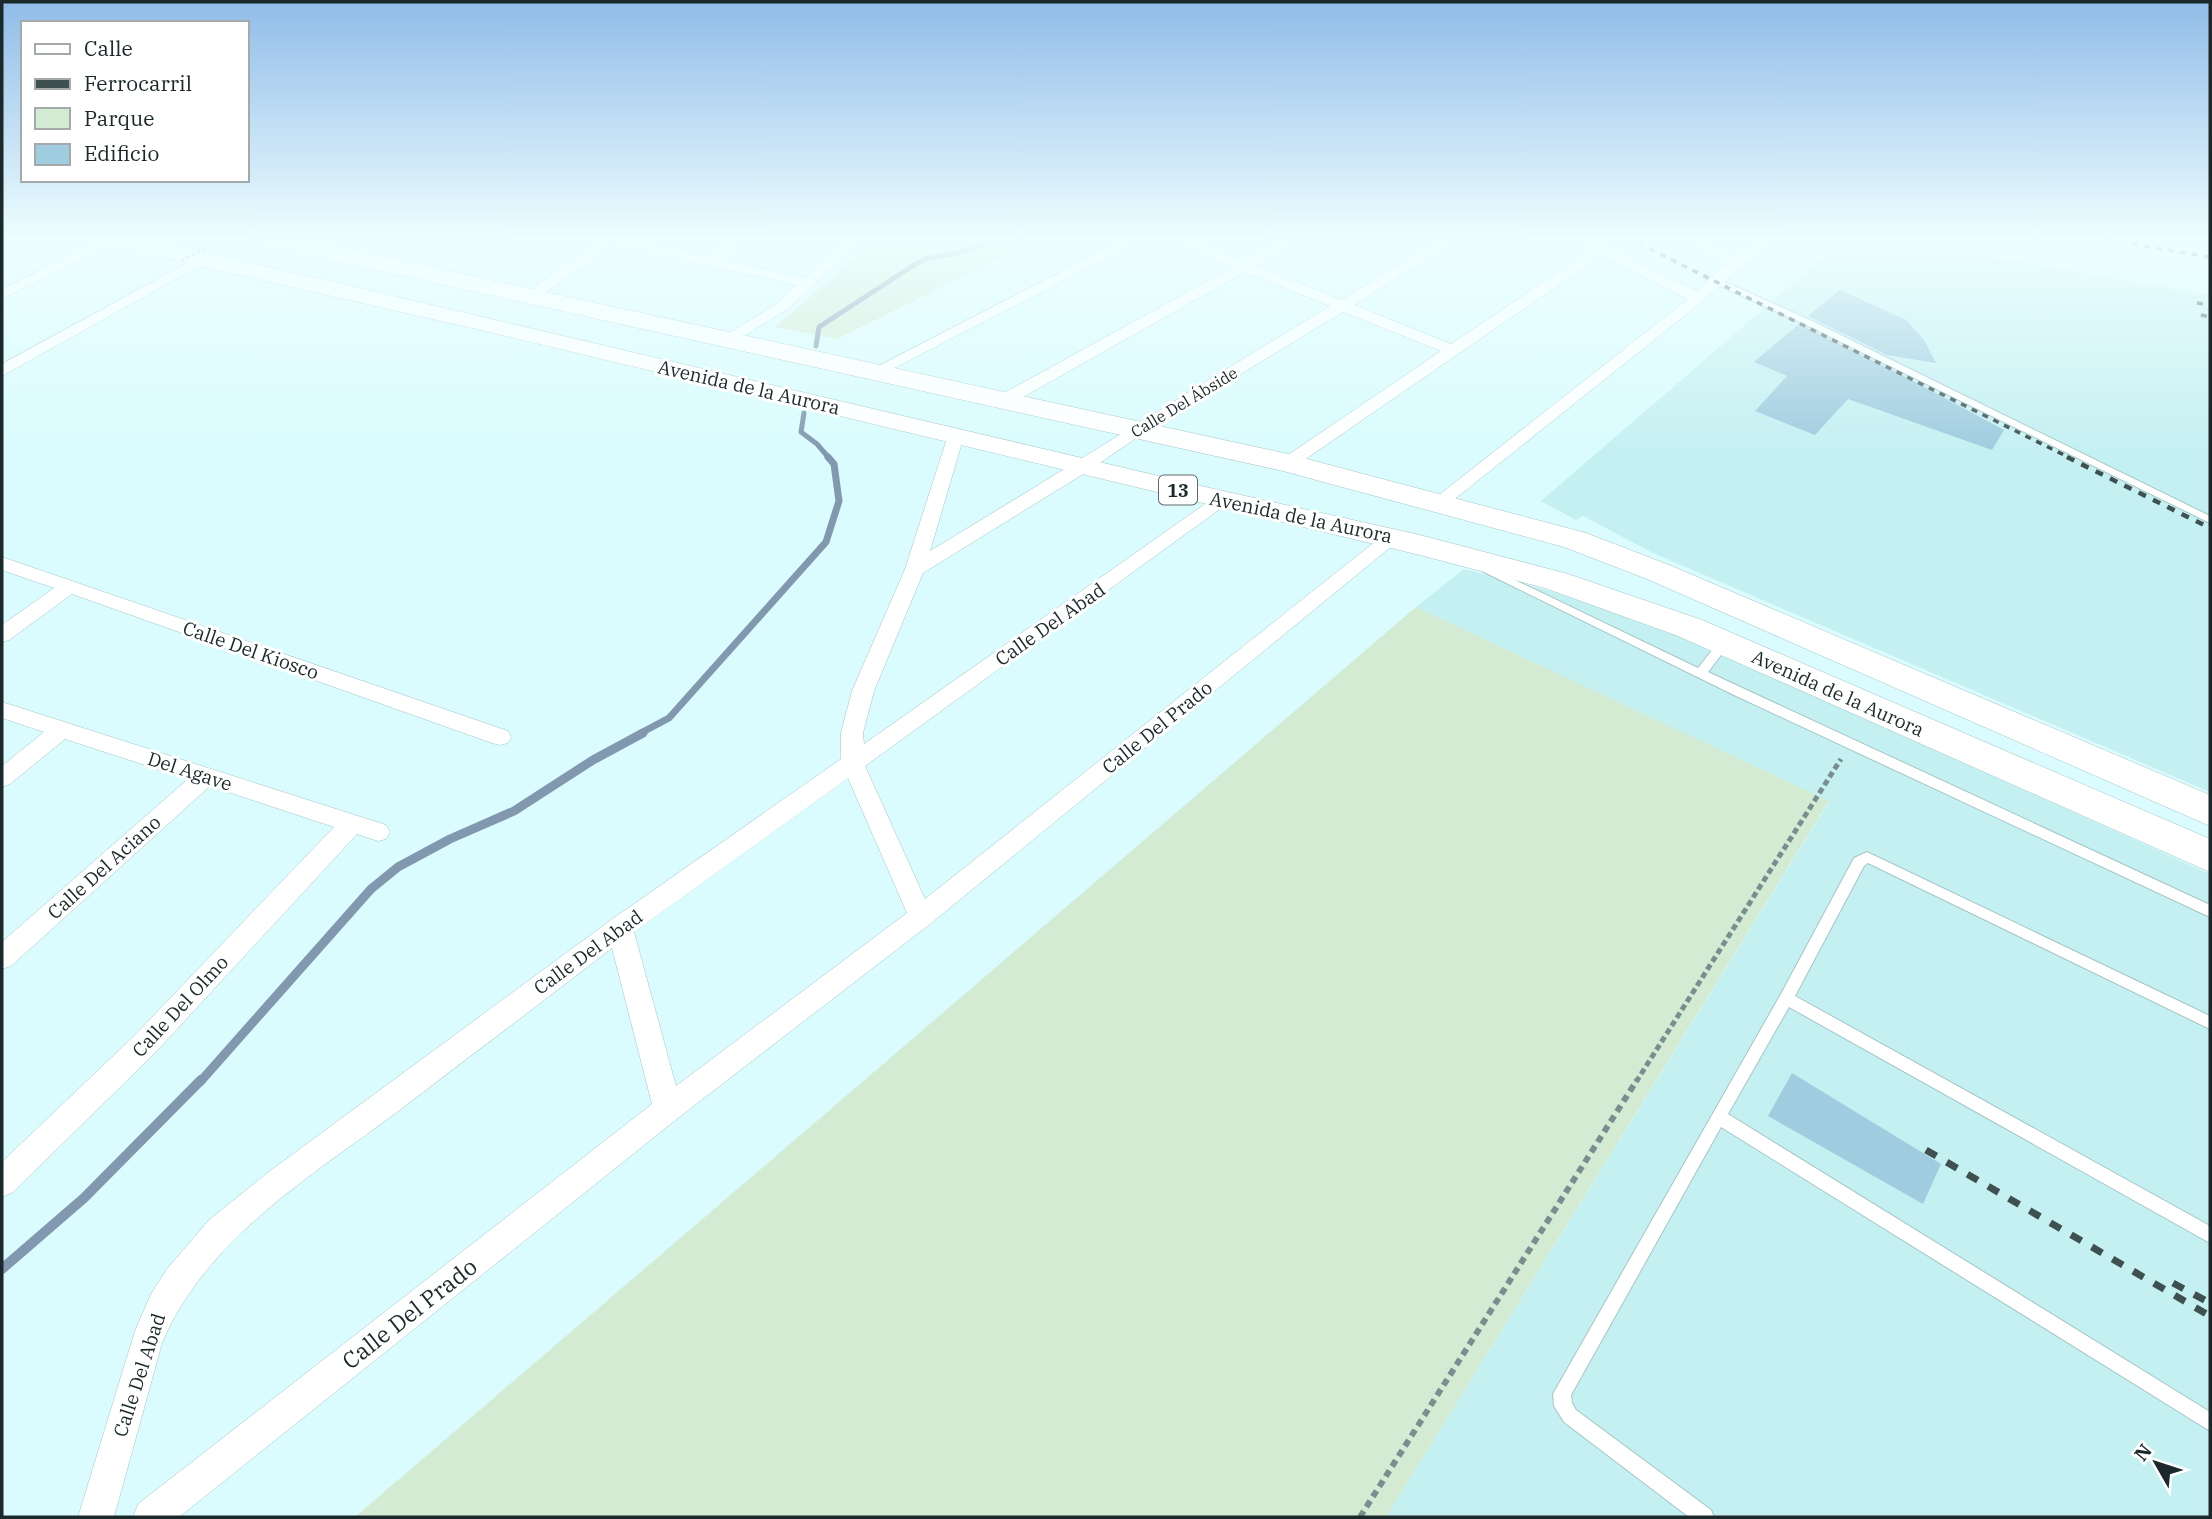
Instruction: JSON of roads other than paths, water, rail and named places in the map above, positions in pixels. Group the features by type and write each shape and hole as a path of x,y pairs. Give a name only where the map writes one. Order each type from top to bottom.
{"main road":[{"name":"Avenida de la Aurora","path":"416,309 1222,501 1393,537 1567,582 1643,608 2210,856"},
{"name":"Avenida de la Aurora","path":"582,309 1288,463 1439,502 1611,553 2210,811"}],"street":[{"path":"2,371 104,309"},
{"path":"726,342 778,309"},
{"path":"875,372 1000,309"},
{"path":"1001,401 1167,309"},
{"name":"Calle Del Ábside","path":"915,569 1083,467 1136,430 1338,309"},
{"path":"1346,309 1451,351"},
{"path":"1288,463 1513,309"},
{"path":"1439,502 1685,309"},
{"path":"921,917 853,764 852,733 856,712 915,569 955,436"},
{"name":"Calle Del Abad","path":"96,1517 146,1342 162,1305 198,1254 220,1231 281,1181 620,928 1222,501"},
{"name":"Calle Del Prado","path":"151,1517 668,1109 921,917 1393,537"},
{"name":"Calle Del Kiosco","path":"2,563 500,737"},
{"path":"2,635 70,586"},
{"name":"Del Agave","path":"2,710 378,832"},
{"path":"2,778 61,730"},
{"name":"Calle Del Aciano","path":"2,958 207,776"},
{"name":"Calle Del Olmo","path":"2,1182 145,1045 352,824"},
{"path":"620,928 668,1109"}],"lane":[{"path":"1778,309 2210,520"},
{"path":"1451,551 1554,605 2210,911"},
{"path":"1700,674 1724,643"},
{"path":"1704,1517 1570,1416 1562,1400 1569,1382 1786,998 1859,862 1867,857 2210,1023"},
{"path":"1786,998 2210,1235"},
{"path":"1719,1117 2210,1422"}],"waterway":[{"path":"816,346 819,327 847,309"},
{"path":"804,413 801,432 829,458"},
{"path":"639,734 669,718 826,542 839,501 834,464 828,457"},
{"path":"200,1082 371,889 398,867 450,839 514,811 593,760 643,733"},
{"path":"2,1269 84,1198 201,1080"}],"railway":[{"path":"1770,309 2070,458"},
{"path":"2201,315 2210,317"},
{"path":"2067,457 2210,528"},
{"path":"1926,1150 2210,1316"},
{"path":"2173,1283 2210,1303"}]}
